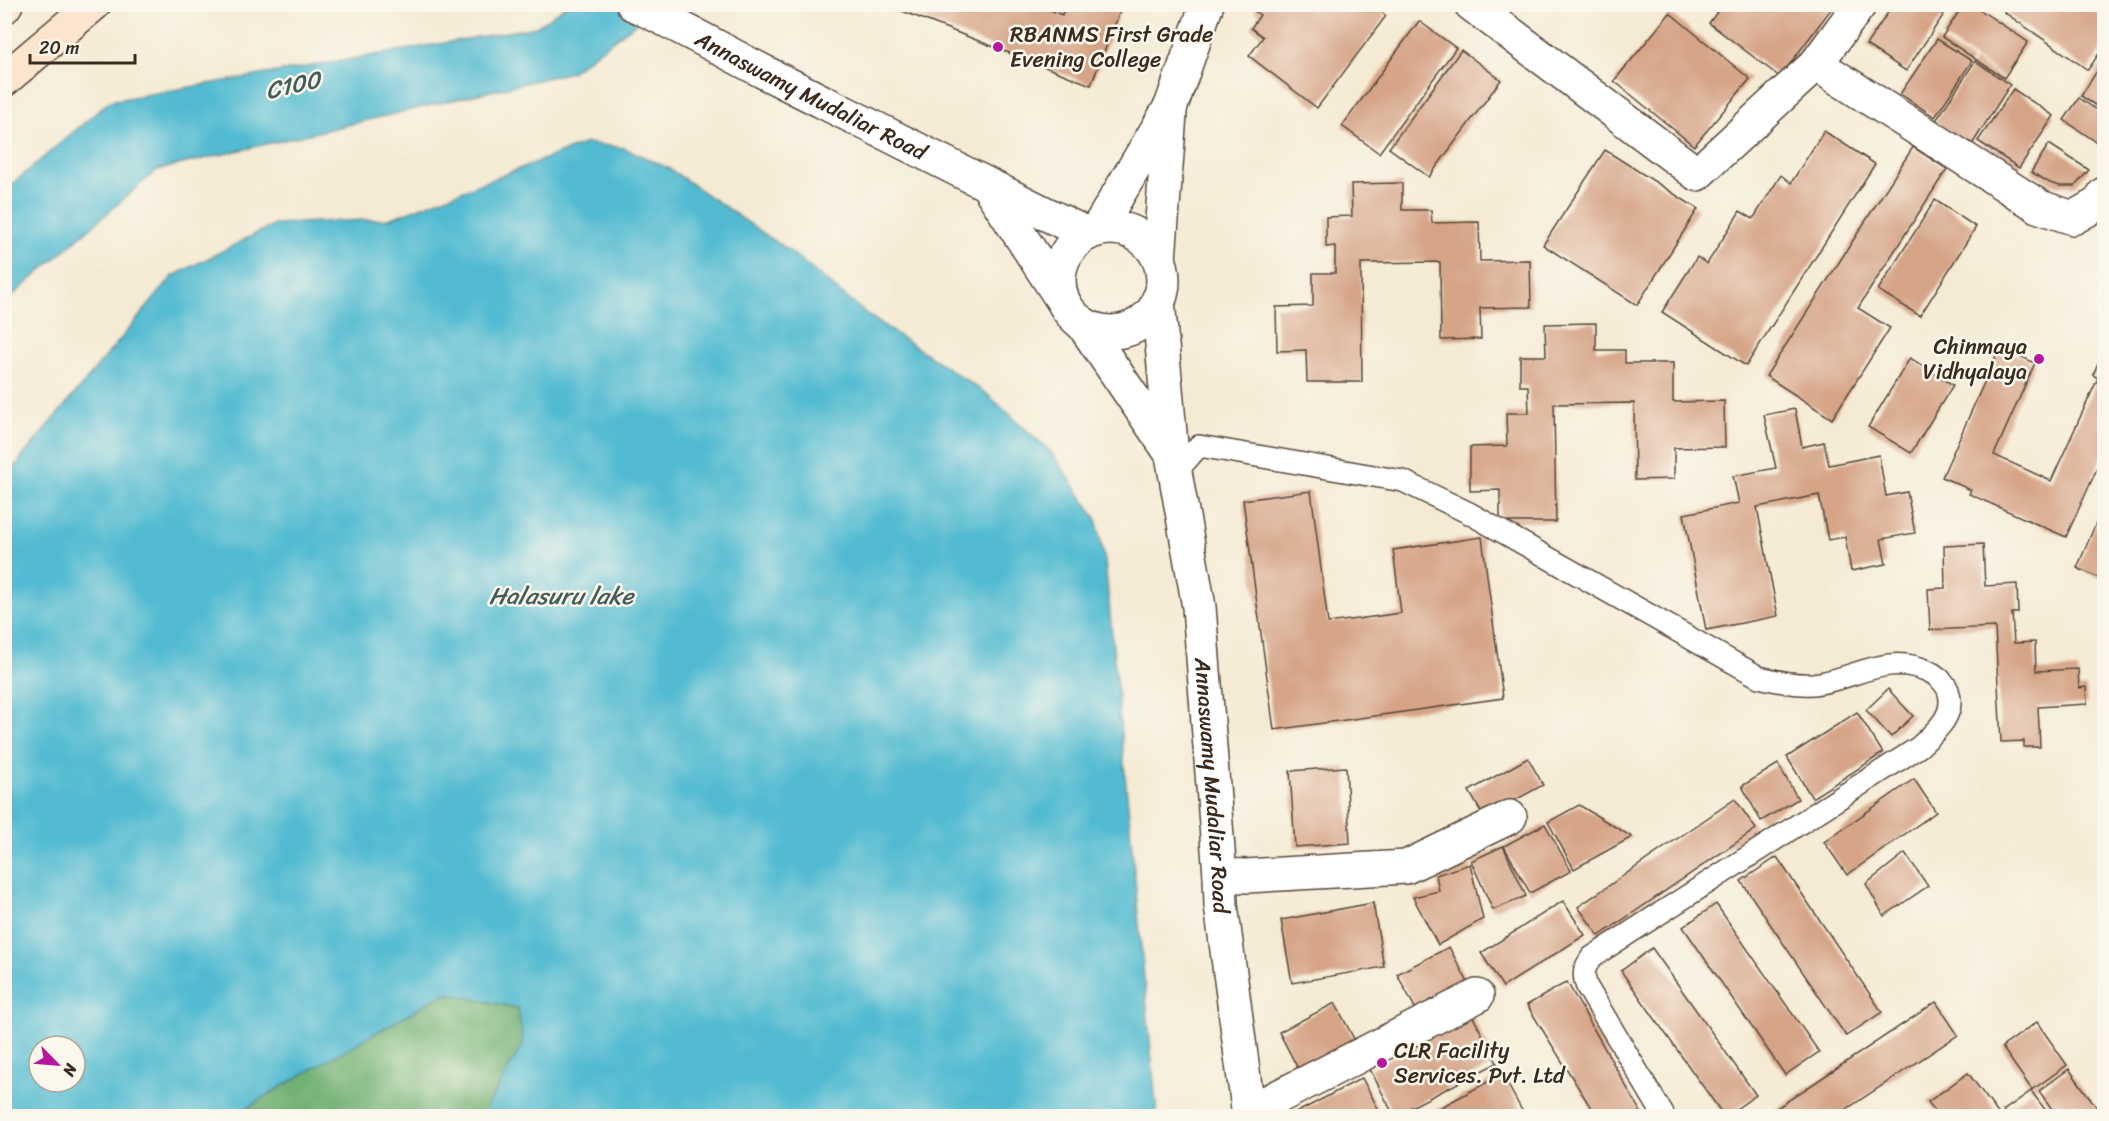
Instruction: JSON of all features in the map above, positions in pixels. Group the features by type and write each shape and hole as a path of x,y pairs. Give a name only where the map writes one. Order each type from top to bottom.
{"main road":[{"path":"4,80 94,4"}],"street":[{"name":"Annaswamy Mudaliar Road","path":"633,4 988,186 1092,232"},
{"path":"1092,232 1171,106 1207,4"},
{"path":"1471,4 1697,174 1816,64 1860,4"},
{"path":"1816,64 2040,207 2073,218 2099,203 2104,194"},
{"path":"1159,259 1151,246 1140,236 1126,230 1111,228 1092,232 1074,243 1065,256 1060,271 1060,287 1073,313 1096,330 1111,332 1139,323 1150,313 1158,300 1163,280 1159,259 1171,106"},
{"path":"988,186 1174,463"},
{"name":"Annaswamy Mudaliar Road","path":"1158,300 1174,463 1199,607 1221,905 1249,1114"},
{"path":"1220,875 1246,876 1406,867 1510,817"},
{"path":"1249,1114 1477,996"}],"lane":[{"path":"1174,463 1199,446 1403,481 1469,513 1759,677 1791,684 1816,684 1884,665 1914,665 1934,674 1947,689 1949,705 1945,722 1919,747 1592,957 1584,968 1583,977 1587,987 1664,1116"}],"green space":[{"path":"445,993 518,1008 523,1043 482,1116 234,1116 274,1091"}],"water":[{"name":"C100","path":"567,5 660,5 571,72 157,170 5,302 5,190 110,101 536,27"},
{"name":"Halasuru lake","path":"586,143 624,148 668,168 791,252 869,316 987,394 1052,453 1096,518 1105,561 1157,1116 482,1116 523,1043 518,1008 445,993 234,1116 5,1116 5,482 22,457 173,276 275,224 389,219"}],"building":[{"path":"893,4 1036,4 1062,15 1066,4 1123,4 1091,85 892,7"},
{"path":"1259,4 1371,4 1386,16 1317,108 1249,56 1263,37 1251,28 1260,15 1254,11"},
{"path":"1723,4 1827,4 1832,8 1780,77 1709,23"},
{"path":"1964,4 1971,4 2028,42 2004,78 1942,37"},
{"path":"2010,4 2104,4 2104,46 2088,70 2004,12"},
{"path":"1893,5 1930,5 1944,14 1906,71 1866,45"},
{"path":"1670,13 1750,79 1694,146 1614,81"},
{"path":"1419,21 1456,48 1379,153 1342,126"},
{"path":"1937,39 1972,61 1935,117 1900,94"},
{"path":"1461,50 1501,80 1429,177 1389,148"},
{"path":"2104,60 2104,111 2081,96"},
{"path":"1975,61 2010,85 1971,146 1935,122"},
{"path":"2013,89 2054,116 2019,168 1978,141"},
{"path":"2079,98 2104,115 2104,147 2064,120"},
{"path":"1824,131 1875,164 1746,366 1662,312 1697,257 1707,264 1740,211 1753,219 1781,175 1791,183"},
{"path":"2049,144 2089,170 2075,186 2050,183 2031,172"},
{"path":"1913,147 1947,169 1858,308 1890,328 1832,419 1766,376"},
{"path":"1605,150 1698,209 1637,305 1543,245"},
{"path":"1402,183 1402,210 1431,210 1432,223 1479,222 1480,261 1530,260 1531,307 1480,308 1481,339 1441,340 1440,262 1361,263 1362,382 1307,382 1306,350 1277,351 1276,307 1313,306 1313,273 1335,273 1335,246 1326,247 1326,217 1352,216 1351,184"},
{"path":"1935,200 1976,227 1920,316 1878,290"},
{"path":"1596,323 1596,350 1625,350 1625,363 1673,363 1673,402 1724,401 1725,447 1674,448 1674,479 1635,480 1634,403 1554,404 1556,522 1500,522 1500,490 1470,491 1470,447 1507,446 1506,413 1529,413 1528,386 1520,386 1520,356 1546,356 1545,324"},
{"path":"2000,347 2035,363 1994,455 2051,481 2098,378 2093,375 2104,349 2104,453 2066,537 1969,494 1971,490 1942,477"},
{"path":"1910,358 1953,385 1911,453 1868,427"},
{"path":"1795,409 1802,447 1824,442 1829,465 1879,455 1886,496 1907,492 1915,533 1881,539 1886,564 1851,571 1845,537 1828,540 1819,495 1757,507 1778,616 1706,630 1684,514 1739,503 1733,476 1776,468 1764,415"},
{"path":"1311,491 1328,623 1401,613 1393,550 1482,537 1503,698 1274,730 1243,500"},
{"path":"2104,504 2104,580 2077,568"},
{"path":"1983,544 1985,586 2017,584 2018,613 2012,613 2014,643 2035,642 2036,671 2078,669 2079,688 2086,687 2087,704 2038,707 2040,747 2024,747 2024,741 2001,742 1995,627 1930,630 1928,589 1945,588 1944,546"},
{"path":"1888,689 1913,716 1891,737 1866,710"},
{"path":"1857,712 1883,753 1812,798 1787,757"},
{"path":"1528,758 1543,785 1484,817 1469,791"},
{"path":"1778,764 1798,799 1761,821 1742,786"},
{"path":"1346,767 1350,843 1295,847 1290,771"},
{"path":"1914,779 1936,812 1847,875 1824,842"},
{"path":"1735,799 1756,829 1599,936 1578,907"},
{"path":"1579,805 1632,837 1574,869 1548,822"},
{"path":"1545,824 1571,871 1530,893 1504,846"},
{"path":"1503,846 1526,896 1493,910 1471,861"},
{"path":"1905,853 1928,886 1884,916 1866,884"},
{"path":"1777,857 1882,1012 1846,1036 1741,881"},
{"path":"1470,864 1483,919 1438,945 1413,897 1439,891 1436,875"},
{"path":"1563,901 1585,935 1503,987 1481,953"},
{"path":"1373,903 1384,967 1292,983 1281,920"},
{"path":"1716,904 1819,1052 1785,1075 1683,927"},
{"path":"1449,947 1474,994 1422,1021 1397,974"},
{"path":"1652,948 1756,1095 1726,1116 1621,971"},
{"path":"1567,982 1643,1116 1596,1116 1527,1005"},
{"path":"1936,1002 1958,1035 1836,1116 1765,1116"},
{"path":"1335,1003 1361,1052 1305,1082 1279,1032"},
{"path":"1472,1015 1497,1063 1394,1116 1370,1069"},
{"path":"2037,1022 2067,1065 2032,1090 2002,1047"},
{"path":"2069,1069 2103,1116 2057,1116 2039,1091"},
{"path":"1968,1073 2000,1116 1939,1116 1928,1102"},
{"path":"1502,1074 1525,1116 1425,1116"},
{"path":"1362,1078 1382,1116 1290,1116"},
{"path":"2031,1091 2050,1116 2007,1116 2003,1111"}],"place":[{"name":"RBANMS First Grade Evening College","path":"998,47"},
{"name":"Chinmaya Vidhyalaya","path":"2039,359"},
{"name":"CLR Facility Services. Pvt. Ltd","path":"1382,1063"}]}
